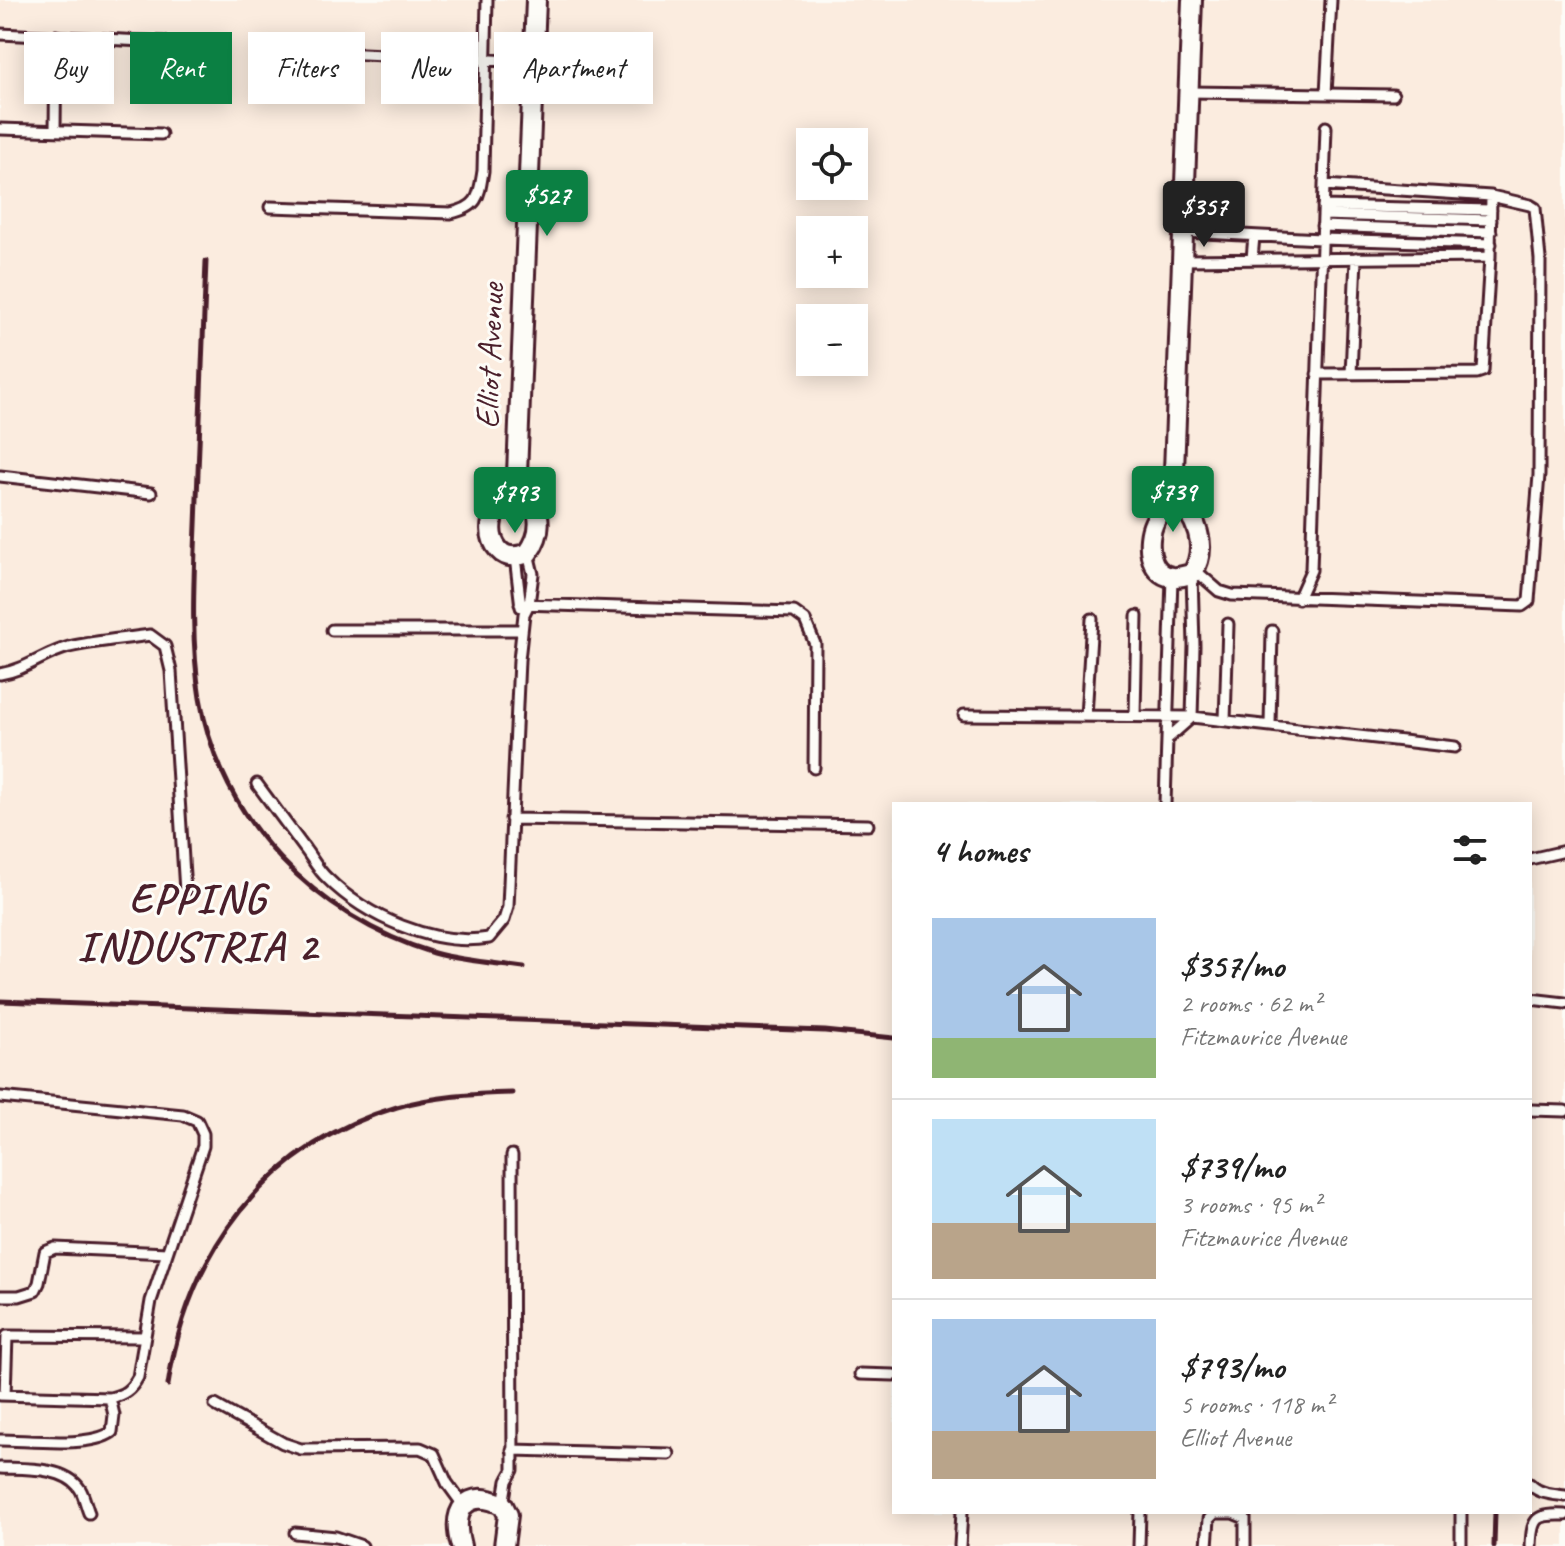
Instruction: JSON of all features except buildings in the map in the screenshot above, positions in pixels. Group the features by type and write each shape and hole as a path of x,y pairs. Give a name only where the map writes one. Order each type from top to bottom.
{"street":[{"name":"Elliot Avenue","path":"535,32 536,0"},
{"path":"1173,497 1190,513 1200,544 1193,572 1172,577 1153,564 1150,542 1155,520 1173,497 1192,0"},
{"name":"Elliot Avenue","path":"517,474 532,104"},
{"path":"517,474 531,495 539,521 537,540 522,555 506,556 498,549 491,531 498,503 517,474"},
{"path":"461,1546 457,1517 463,1505 473,1499 484,1498 503,1505 508,1515 504,1546"}],"lane":[{"path":"270,207 451,213 466,210 475,203 483,171 487,0"},
{"path":"1326,94 1331,0"},
{"path":"0,34 24,35"},
{"path":"365,54 494,60"},
{"path":"1189,92 1393,95"},
{"path":"55,104 55,130"},
{"path":"1298,599 1311,570 1326,127"},
{"path":"0,129 161,134"},
{"path":"1193,572 1227,594 1522,606 1529,601 1539,475 1541,275 1537,213 1530,205 1491,196 1324,185"},
{"path":"1317,374 1483,371 1491,196"},
{"path":"1323,216 1491,215"},
{"path":"1323,216 1491,232"},
{"path":"1184,232 1491,244"},
{"path":"1252,259 1254,236"},
{"path":"1182,260 1490,257"},
{"path":"1351,374 1356,258"},
{"path":"0,476 151,493"},
{"path":"522,555 533,574 524,607"},
{"path":"257,784 326,878 363,906 391,921 456,940 489,938 504,920 508,907 524,607 522,555"},
{"path":"1167,739 1192,717 1193,572"},
{"path":"1165,802 1172,577"},
{"path":"524,607 794,612 805,620 815,644 814,768"},
{"path":"1135,716 1137,616"},
{"path":"1086,716 1092,619"},
{"path":"1225,721 1228,624"},
{"path":"332,630 522,630"},
{"path":"1270,725 1272,631"},
{"path":"0,674 33,665 69,647 150,635 165,646 171,671 185,891"},
{"path":"964,715 1192,717 1455,747"},
{"path":"511,819 868,825"},
{"path":"1532,859 1565,851"},
{"path":"1532,999 1565,1003"},
{"path":"0,1097 183,1115 197,1121 203,1134 203,1146 151,1301 145,1337 138,1377 133,1386 122,1396 110,1398 2,1395 4,1335 145,1337"},
{"path":"1532,1110 1565,1111"},
{"path":"503,1505 507,1481 513,1470 512,1155"},
{"path":"0,1296 19,1296 35,1291 45,1252 55,1248 167,1253"},
{"path":"860,1374 892,1375"},
{"path":"0,1440 89,1440 105,1437 112,1432 114,1424 110,1398"},
{"path":"215,1405 283,1443 301,1449 420,1448 434,1454 447,1483 463,1505"},
{"path":"512,1450 669,1454"},
{"path":"0,1468 55,1473 69,1479 80,1488 89,1513"},
{"path":"1532,1486 1547,1494 1565,1496"},
{"path":"960,1546 962,1514"},
{"path":"1139,1546 1140,1514"},
{"path":"1207,1546 1209,1519 1214,1514"},
{"path":"1235,1514 1245,1518 1245,1546"},
{"path":"1461,1514 1461,1546"},
{"path":"1531,1546 1532,1526 1536,1519 1545,1515 1565,1515"},
{"path":"295,1533 336,1537 362,1546"}],"shaded area":[{"path":"0,0 1565,0 1565,1546 0,1546"}],"railway":[{"path":"206,261 194,573 195,648 200,698 211,743 229,785 252,824 281,858 314,889 351,916 391,937 434,953 524,967"},
{"path":"0,1001 825,1031 892,1038"},
{"path":"168,1385 178,1336 194,1291 214,1249 240,1211 272,1177 308,1148 350,1125 397,1107 454,1096 512,1093"},
{"path":"1494,1546 1495,1514"}],"district":[{"name":"EPPING INDUSTRIA 2","path":"198,922"}]}
